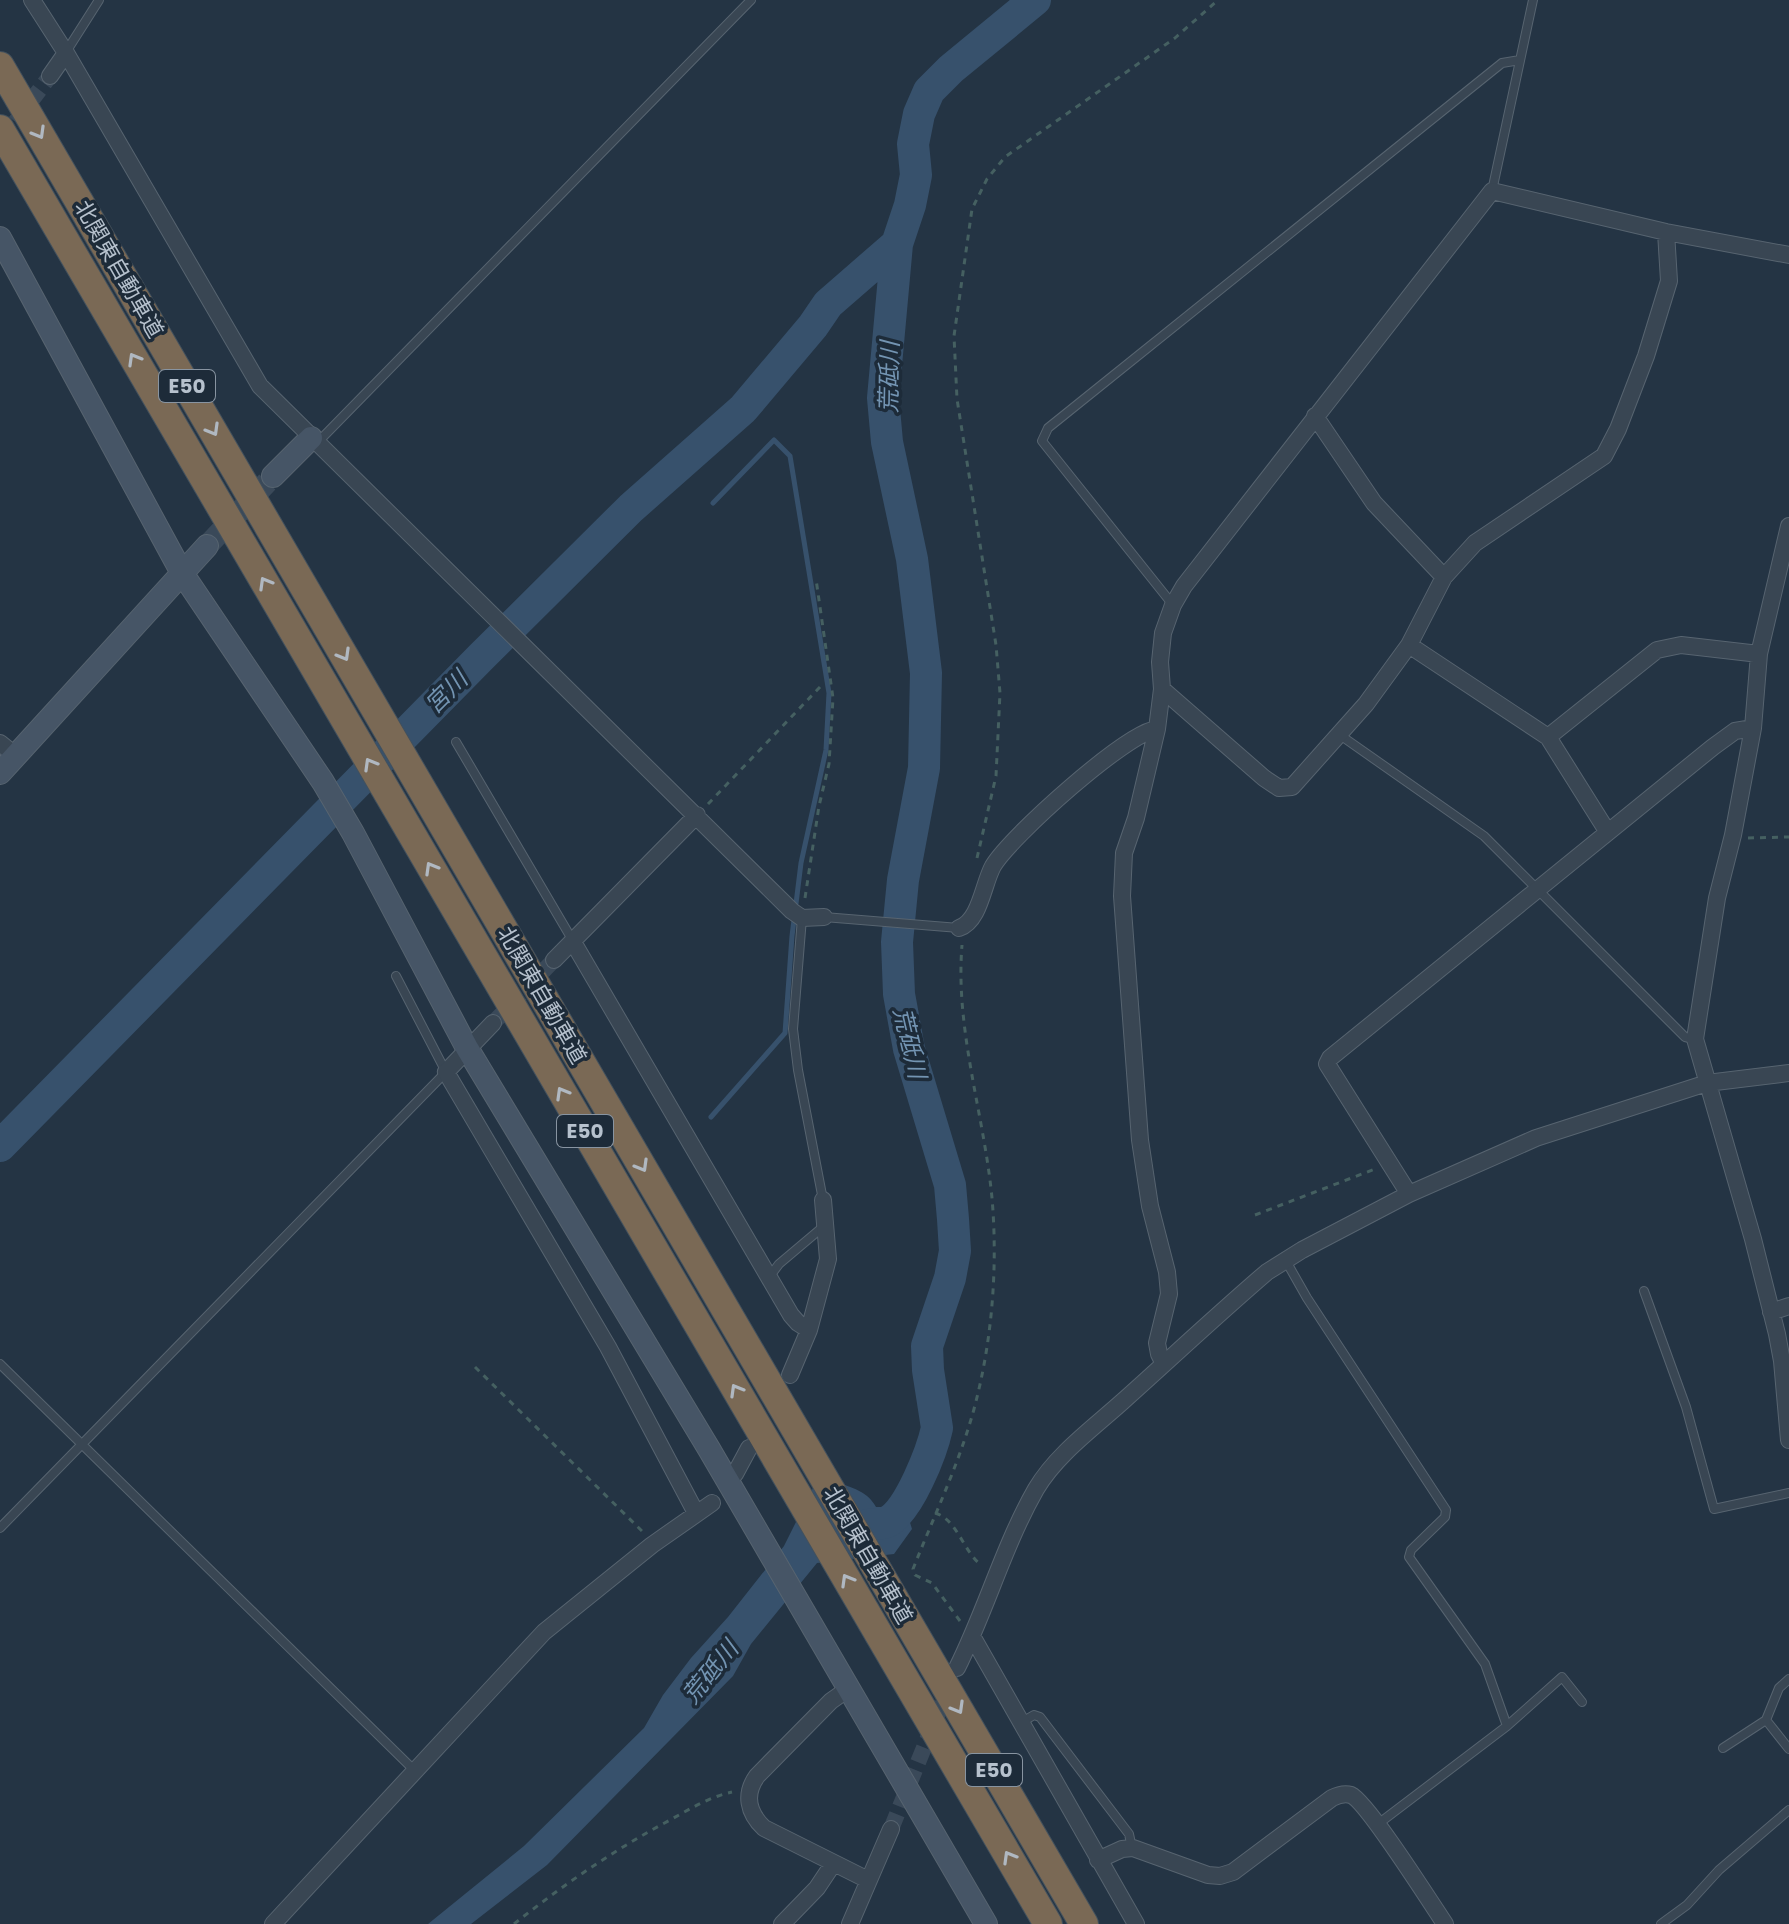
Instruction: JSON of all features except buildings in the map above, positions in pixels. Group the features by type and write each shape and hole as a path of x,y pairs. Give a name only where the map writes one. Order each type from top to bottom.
{"highway":[{"name":"北関東自動車道","path":"0,66 1084,1924"},
{"name":"北関東自動車道","path":"0,129 347,723 762,1453 886,1647 1048,1924"}],"street":[{"path":"32,0 66,53 251,375 314,441 784,903 802,918 824,917"},
{"path":"50,76 66,53"},
{"path":"1164,1364 1157,1343 1169,1294 1140,1140 1122,896 1124,853 1136,818 1157,729 1162,689 1160,662 1163,633 1173,605 1184,586 1492,191 1666,232 1789,255"},
{"path":"1162,689 1264,778 1279,788 1292,787 1366,704 1409,645 1444,577 1475,543 1604,456 1640,371 1669,281 1666,232"},
{"path":"0,238 182,573 323,782 467,1048 632,1319 986,1924"},
{"path":"1315,416 1374,503 1432,568 1444,577"},
{"path":"273,476 314,441"},
{"path":"1789,526 1759,654 1753,728 1733,835 1717,898 1695,1039 1771,1312 1782,1361 1789,1440"},
{"path":"0,773 8,749 207,546"},
{"path":"1409,645 1548,737 1607,831"},
{"path":"1548,737 1657,650 1681,645 1759,654"},
{"path":"1409,1194 1327,1064 1330,1058 1713,747 1735,731 1753,728"},
{"path":"962,927 973,917 1003,850 1116,751 1148,730 1157,729"},
{"path":"554,960 697,815"},
{"path":"573,942 791,1315 809,1330"},
{"path":"493,1023 446,1072 608,1347 696,1513"},
{"path":"957,1668 1037,1487 1083,1437 1267,1272 1409,1194 1536,1138 1707,1083 1789,1073"},
{"path":"790,1375 809,1330 828,1259 823,1200"},
{"path":"1771,1312 1789,1306"},
{"path":"735,1474 762,1453"},
{"path":"273,1924 544,1632 652,1545 712,1503"},
{"path":"972,1636 1136,1924"},
{"path":"843,1680 831,1701 757,1776 749,1798 753,1814 764,1828 868,1880"},
{"path":"1098,1860 1122,1849 1133,1848 1208,1875 1220,1876 1233,1872 1341,1794 1350,1795 1359,1801 1377,1825 1445,1924"},
{"path":"850,1924 891,1829"},
{"path":"782,1924 817,1888 833,1864"}],"lane":[{"path":"66,53 99,0"},
{"path":"314,441 751,0"},
{"path":"1492,191 1533,0"},
{"path":"1173,605 1042,441 1048,428 1502,63 1520,60"},
{"path":"1340,735 1484,836 1685,1037 1695,1039"},
{"path":"456,742 573,942"},
{"path":"824,917 962,927"},
{"path":"802,918 793,1029 823,1200"},
{"path":"0,1528 446,1072 396,976"},
{"path":"769,1277 809,1237 826,1225"},
{"path":"1286,1261 1446,1510 1445,1517 1411,1550 1409,1557 1485,1664 1507,1726"},
{"path":"1644,1291 1696,1437 1714,1509 1789,1493"},
{"path":"0,1364 415,1771"},
{"path":"1377,1825 1507,1726 1562,1677 1582,1702"},
{"path":"1723,1748 1766,1720 1779,1688 1789,1679"},
{"path":"1021,1723 1034,1715 1040,1717 1129,1834 1133,1848"},
{"path":"1766,1720 1789,1749"},
{"path":"1661,1924 1687,1905 1719,1870 1789,1810"}],"path":[{"path":"974,870 996,776 1000,693 996,645 957,399 954,336 972,209 987,179 1005,157 1175,38 1218,0"},
{"path":"802,918 819,806 829,764 833,698 816,579"},
{"path":"697,815 820,687"},
{"path":"1733,835 1789,837"},
{"path":"962,927 961,967 969,1056 992,1198 993,1276 985,1357 973,1411 913,1569 915,1575 932,1583 972,1636"},
{"path":"1255,1215 1390,1163"},
{"path":"475,1367 642,1530 652,1545"},
{"path":"935,1513 947,1520 977,1562 998,1575"},
{"path":"514,1924 561,1887 611,1854 713,1797 731,1792 749,1798"}],"water":[{"path":"840,1483 865,1494 876,1507 899,1502 905,1506 912,1529 894,1554 817,1563 751,1644 733,1676 547,1865 471,1924 428,1924 524,1846 644,1728 663,1695 691,1658 784,1546 814,1486"}],"waterway":[{"name":"荒砥川","path":"868,1525 887,1522 903,1506 925,1465 934,1438 937,1428 927,1346 950,1278 955,1251 950,1185 909,1049 899,994 897,942 903,880 924,768 926,673 912,559 887,442 883,398 897,244 916,175 913,144 919,114 929,91 1035,0"},
{"name":"宮川","path":"0,1146 631,508 743,409 828,304 897,244"},
{"path":"743,409 749,416"},
{"path":"711,1117 785,1033 801,863 826,750 829,693 790,456 774,440 713,503"}],"tunnel":[{"path":"1,141 50,76"},
{"path":"207,546 273,476"},
{"path":"493,1023 554,960"},
{"path":"891,1829 949,1686"}]}
